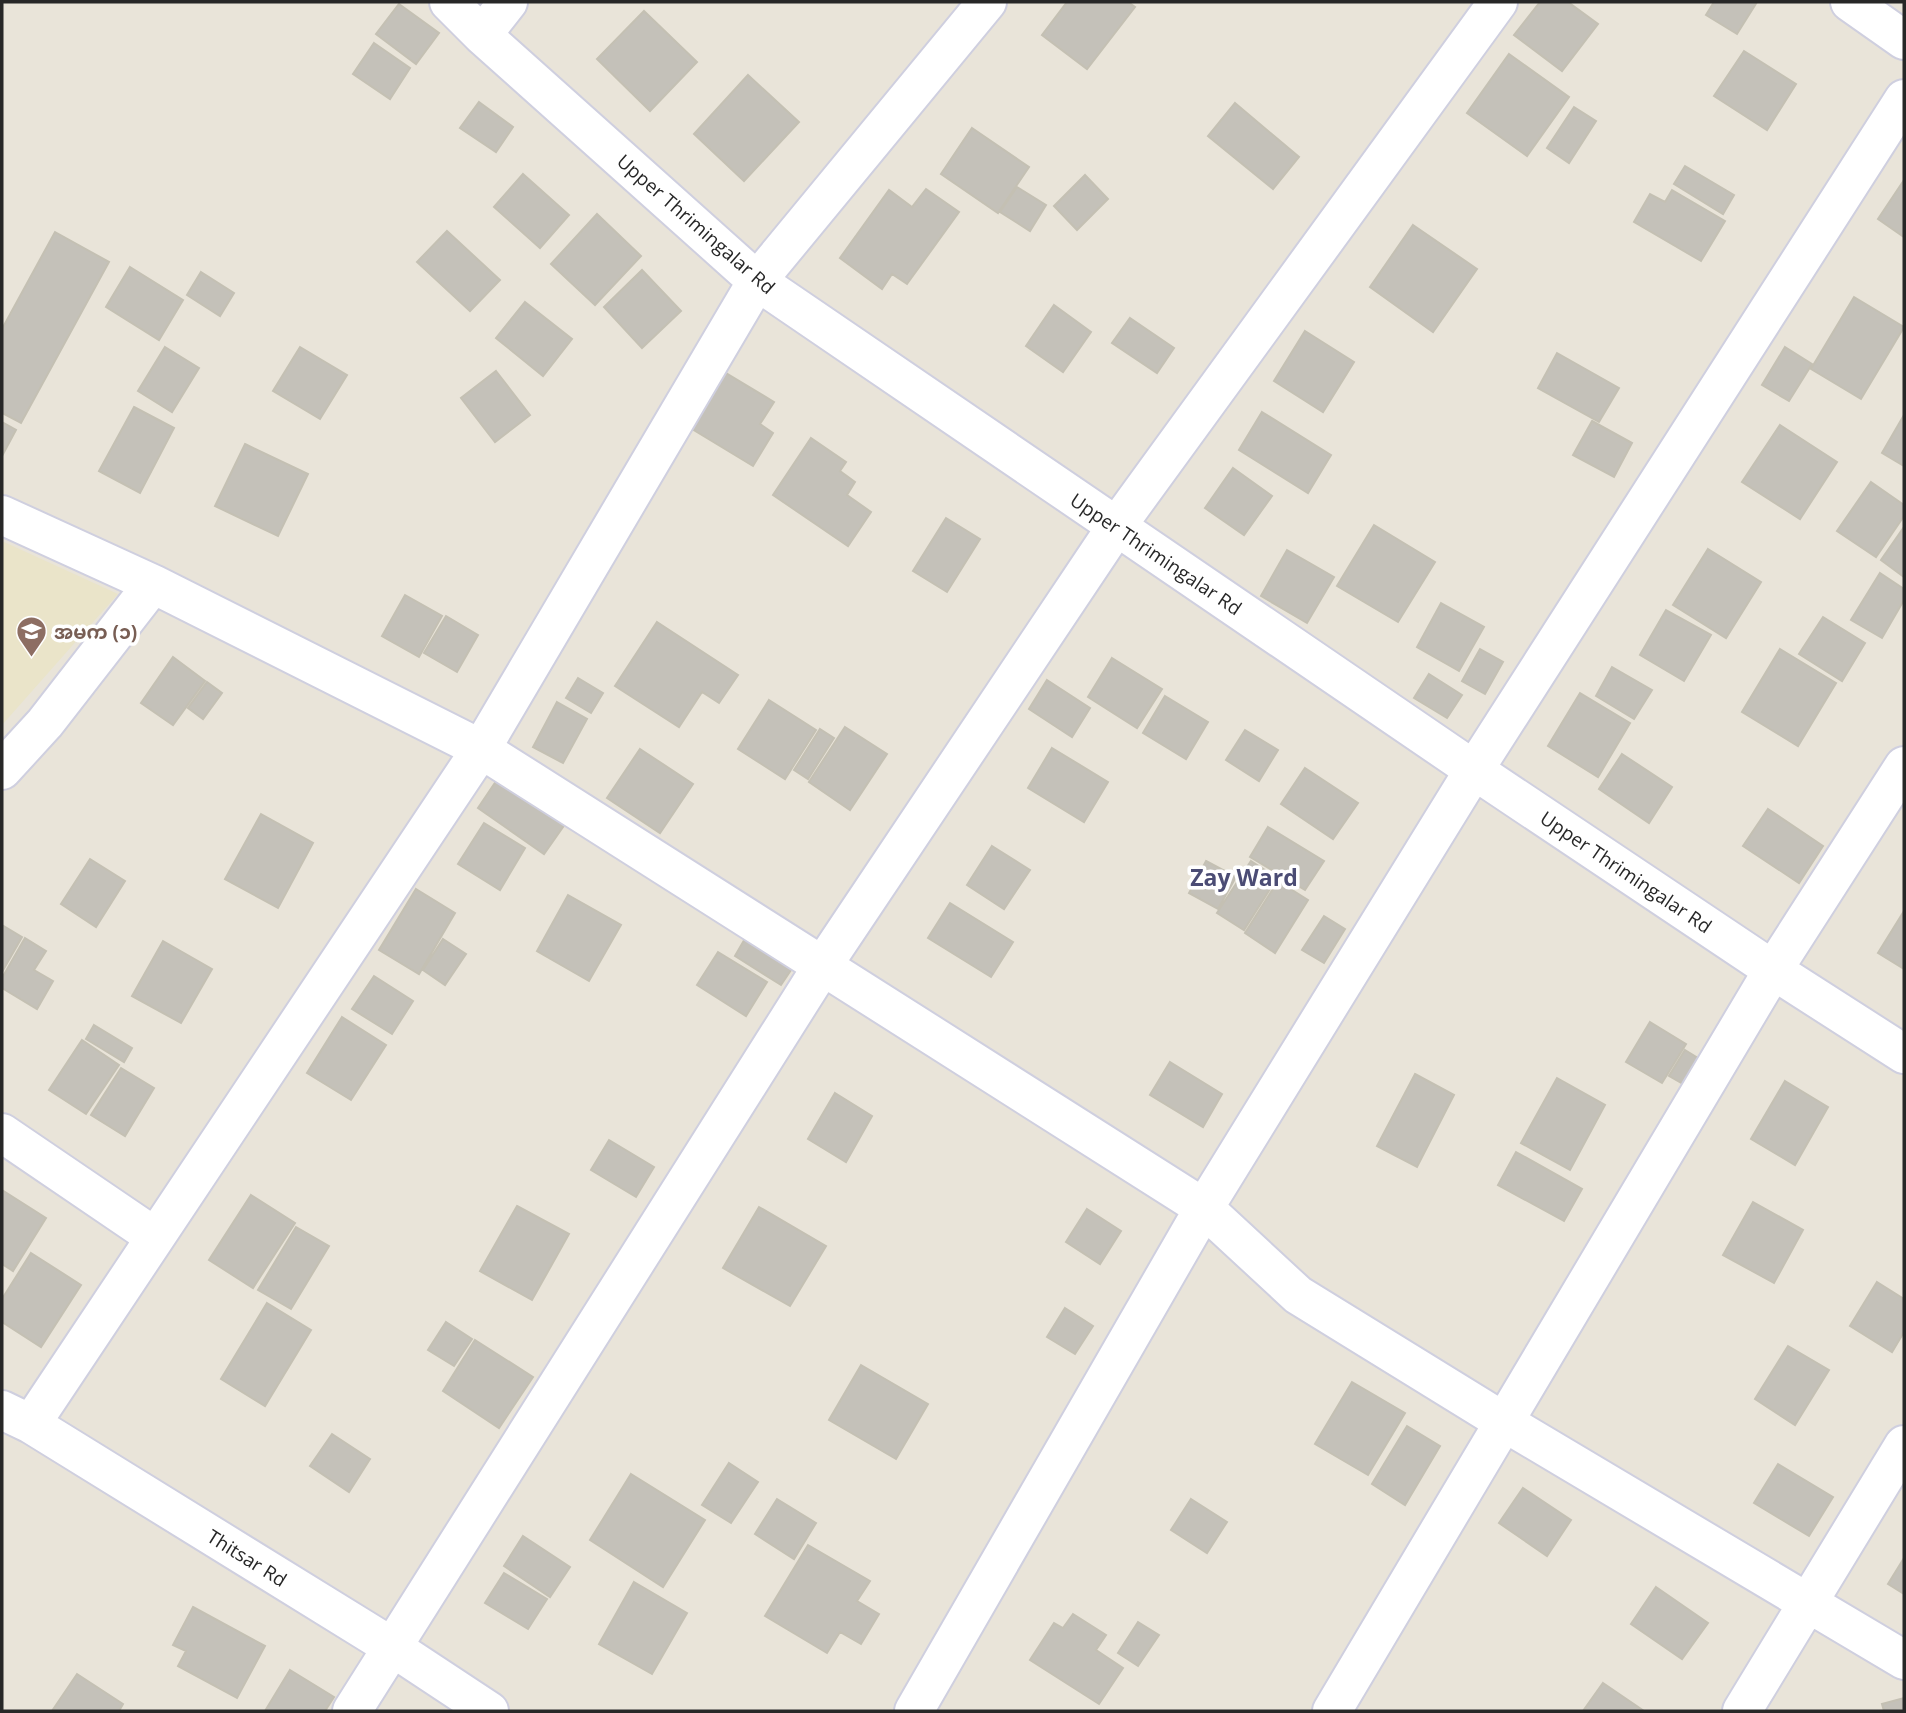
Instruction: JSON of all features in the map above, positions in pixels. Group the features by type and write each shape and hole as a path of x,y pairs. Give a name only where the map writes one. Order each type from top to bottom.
{"street":[{"name":"Upper Thrimingalar Rd","path":"449,2 482,35 757,281 1474,770 1773,970 1904,1054"},
{"path":"482,35 508,2"},
{"path":"17,1417 155,1237 481,749 757,281 987,2"},
{"path":"352,1711 823,965 1116,527 1498,2"},
{"path":"1850,2 1904,40"},
{"path":"914,1711 1204,1208 1474,770 1904,99"},
{"path":"2,515 153,584 481,749 1204,1208 1298,1295 1504,1422 1904,1660"},
{"path":"2,770 45,723 153,584"},
{"path":"1332,1711 1773,970 1904,766"},
{"path":"2,1133 155,1237"},
{"name":"Thitsar Rd","path":"17,1417 392,1647 489,1711"},
{"path":"1742,1711 1904,1445"}],"shaded area":[{"name":"အမက (၁)","path":"2,541 118,594 2,725"}],"building":[{"path":"1067,2 1128,2 1135,7 1087,69 1042,35"},
{"path":"1540,2 1568,2 1598,24 1562,71 1514,35"},
{"path":"1714,2 1757,2 1737,34 1706,15"},
{"path":"399,4 439,33 416,64 376,34"},
{"path":"644,11 697,62 650,111 597,59"},
{"path":"374,43 410,68 390,99 353,74"},
{"path":"1744,51 1796,84 1767,130 1714,96"},
{"path":"1509,54 1569,97 1527,156 1467,113"},
{"path":"748,75 799,122 744,181 694,134"},
{"path":"479,102 513,127 496,152 460,128"},
{"path":"1235,103 1299,157 1273,189 1208,136"},
{"path":"1574,107 1596,121 1569,163 1547,148"},
{"path":"972,128 1029,167 998,213 941,174"},
{"path":"1685,166 1734,195 1723,214 1674,184"},
{"path":"523,174 569,215 540,248 494,207"},
{"path":"1085,175 1108,199 1077,230 1054,206"},
{"path":"1904,180 1904,237 1878,219"},
{"path":"1017,187 1046,205 1030,231 1000,212"},
{"path":"926,189 959,212 907,284 892,274 882,289 840,258 889,190 912,207"},
{"path":"1672,190 1725,221 1701,261 1634,222 1650,194 1665,202"},
{"path":"597,214 641,256 595,305 551,264"},
{"path":"1413,225 1477,269 1433,332 1370,287"},
{"path":"447,231 500,280 470,311 417,262"},
{"path":"55,232 109,262 21,423 2,413 2,329"},
{"path":"130,267 183,300 159,340 106,307"},
{"path":"642,270 681,311 642,348 604,307"},
{"path":"201,272 234,293 220,316 187,295"},
{"path":"1854,297 1904,327 1861,399 1811,369"},
{"path":"525,302 572,339 543,376 496,338"},
{"path":"1054,305 1091,332 1063,372 1026,346"},
{"path":"1130,318 1174,348 1157,373 1112,343"},
{"path":"1305,331 1354,362 1323,412 1274,381"},
{"path":"165,347 199,368 172,412 138,391"},
{"path":"300,347 347,375 320,419 273,391"},
{"path":"1785,347 1812,364 1789,401 1762,385"},
{"path":"1557,353 1619,388 1599,422 1538,388"},
{"path":"721,370 774,402 760,424 773,433 753,466 687,426"},
{"path":"496,371 530,415 495,442 461,398"},
{"path":"134,407 174,428 140,493 99,471"},
{"path":"1262,412 1331,455 1308,493 1239,450"},
{"path":"1904,415 1904,466 1882,453"},
{"path":"1592,421 1632,443 1614,477 1573,455"},
{"path":"2,422 16,430 2,456"},
{"path":"1780,425 1837,462 1800,519 1742,482"},
{"path":"811,438 846,462 840,471 855,482 847,495 871,512 848,546 773,495"},
{"path":"245,444 308,474 278,536 215,506"},
{"path":"1233,468 1272,496 1244,535 1205,508"},
{"path":"1871,482 1904,505 1904,516 1876,557 1837,531"},
{"path":"946,518 980,539 947,592 913,571"},
{"path":"1374,525 1435,562 1398,622 1337,586"},
{"path":"1904,527 1904,577 1881,560"},
{"path":"1708,549 1761,582 1726,638 1673,605"},
{"path":"1287,550 1334,577 1307,623 1261,596"},
{"path":"1880,573 1904,589 1904,600 1882,638 1851,620"},
{"path":"405,595 442,616 419,657 382,636"},
{"path":"1441,603 1484,627 1459,671 1417,647"},
{"path":"1666,610 1711,635 1684,681 1640,655"},
{"path":"446,616 478,635 457,672 424,653"},
{"path":"1823,617 1865,643 1842,681 1799,654"},
{"path":"657,622 738,675 719,703 702,692 679,727 615,686"},
{"path":"1480,649 1503,662 1485,694 1462,681"},
{"path":"1780,649 1836,683 1798,746 1742,712"},
{"path":"173,657 205,681 173,725 141,703"},
{"path":"1112,658 1162,689 1137,728 1088,697"},
{"path":"1612,667 1652,690 1634,719 1596,696"},
{"path":"1429,674 1462,695 1447,718 1414,698"},
{"path":"578,678 603,693 591,713 566,698"},
{"path":"1047,680 1090,708 1072,737 1029,709"},
{"path":"207,682 222,693 203,719 188,708"},
{"path":"1580,693 1630,723 1598,777 1548,746"},
{"path":"1165,696 1208,722 1186,759 1143,733"},
{"path":"769,700 816,730 785,779 738,749"},
{"path":"557,702 587,719 563,763 533,747"},
{"path":"845,727 887,754 850,810 809,782"},
{"path":"820,729 834,738 808,779 794,770"},
{"path":"1245,730 1278,750 1259,781 1226,760"},
{"path":"1052,748 1108,782 1084,822 1028,788"},
{"path":"640,749 693,784 660,833 607,798"},
{"path":"1622,754 1672,787 1649,823 1599,789"},
{"path":"1305,768 1358,803 1333,839 1281,804"},
{"path":"503,771 570,817 544,854 478,808"},
{"path":"1768,809 1823,846 1799,883 1743,846"},
{"path":"261,814 313,843 278,908 225,879"},
{"path":"484,823 525,848 500,890 458,864"},
{"path":"1268,827 1324,861 1305,890 1250,857"},
{"path":"992,846 1030,870 1004,909 967,885"},
{"path":"90,859 125,881 96,927 61,904"},
{"path":"1206,861 1236,877 1218,909 1189,893"},
{"path":"1251,861 1277,878 1244,930 1217,913"},
{"path":"1278,881 1308,900 1275,953 1245,933"},
{"path":"416,889 455,913 419,974 379,950"},
{"path":"568,895 621,925 589,981 537,951"},
{"path":"950,903 1013,942 991,977 928,938"},
{"path":"1904,911 1904,969 1878,953"},
{"path":"1324,916 1345,929 1324,963 1302,950"},
{"path":"2,925 22,937 2,972"},
{"path":"746,937 793,967 781,985 735,956"},
{"path":"25,938 46,951 34,970 53,981 37,1009 2,988 2,978"},
{"path":"443,939 466,954 445,985 423,970"},
{"path":"163,941 212,969 181,1023 132,996"},
{"path":"718,952 767,982 746,1016 697,985"},
{"path":"374,976 413,1001 392,1034 352,1009"},
{"path":"342,1017 386,1045 351,1100 307,1073"},
{"path":"1650,1022 1686,1044 1662,1083 1626,1062"},
{"path":"94,1025 132,1048 124,1062 86,1039"},
{"path":"82,1040 119,1065 86,1114 49,1090"},
{"path":"1685,1050 1698,1058 1683,1084 1669,1076"},
{"path":"1170,1062 1222,1094 1203,1127 1150,1095"},
{"path":"121,1068 154,1088 125,1136 91,1115"},
{"path":"1415,1074 1454,1095 1417,1167 1377,1146"},
{"path":"1557,1078 1605,1105 1570,1170 1521,1143"},
{"path":"1785,1081 1828,1107 1795,1165 1751,1139"},
{"path":"835,1093 872,1116 846,1162 808,1139"},
{"path":"609,1140 654,1167 636,1197 591,1170"},
{"path":"1516,1152 1582,1189 1564,1221 1498,1185"},
{"path":"2,1190 46,1218 13,1271 2,1264"},
{"path":"251,1195 295,1223 253,1288 209,1260"},
{"path":"1753,1202 1803,1230 1774,1283 1723,1255"},
{"path":"517,1206 569,1234 532,1300 480,1271"},
{"path":"759,1207 826,1246 790,1306 723,1268"},
{"path":"1087,1209 1121,1231 1100,1264 1066,1242"},
{"path":"296,1227 329,1246 291,1309 258,1290"},
{"path":"31,1253 81,1285 41,1347 2,1322 2,1299"},
{"path":"1877,1282 1904,1299 1904,1332 1892,1352 1850,1326"},
{"path":"267,1303 311,1330 265,1406 221,1379"},
{"path":"1065,1308 1093,1326 1075,1354 1047,1337"},
{"path":"446,1322 472,1339 454,1366 428,1350"},
{"path":"475,1340 533,1377 499,1428 443,1391"},
{"path":"1788,1346 1829,1370 1795,1425 1755,1399"},
{"path":"861,1365 928,1404 896,1459 829,1420"},
{"path":"1352,1382 1405,1413 1368,1475 1315,1444"},
{"path":"1407,1426 1440,1446 1405,1505 1372,1484"},
{"path":"332,1434 370,1459 349,1492 310,1466"},
{"path":"729,1463 758,1482 731,1523 702,1505"},
{"path":"1778,1464 1833,1497 1809,1536 1754,1503"},
{"path":"631,1474 705,1520 663,1587 590,1540"},
{"path":"1523,1488 1571,1520 1547,1556 1499,1523"},
{"path":"777,1499 816,1523 794,1559 755,1534"},
{"path":"1191,1499 1227,1522 1207,1553 1171,1530"},
{"path":"523,1536 570,1567 550,1597 504,1566"},
{"path":"808,1545 870,1581 857,1601 879,1614 861,1644 840,1632 827,1653 765,1616"},
{"path":"1904,1558 1904,1594 1888,1584"},
{"path":"504,1573 547,1599 528,1629 485,1603"},
{"path":"634,1582 687,1613 652,1674 599,1644"},
{"path":"1656,1587 1708,1623 1682,1659 1631,1624"},
{"path":"193,1607 265,1646 237,1698 178,1666 186,1651 173,1645"},
{"path":"1073,1614 1106,1635 1096,1650 1123,1668 1099,1704 1030,1660 1054,1623 1063,1628"},
{"path":"1138,1622 1159,1635 1138,1666 1118,1653"},
{"path":"290,1670 334,1697 325,1711 265,1711"},
{"path":"77,1674 123,1704 119,1711 52,1711"},
{"path":"1603,1683 1644,1711 1583,1711"},
{"path":"1904,1698 1904,1711 1884,1711 1882,1704"}],"place":[{"name":"အမက (၁)","path":"31,659"}],"district":[{"name":"Zay Ward","path":"1244,878"}]}
